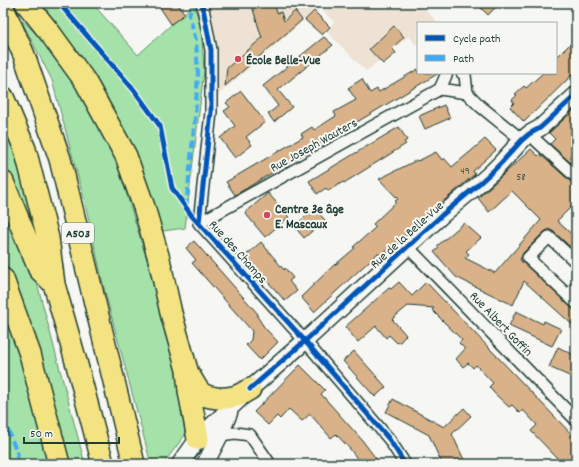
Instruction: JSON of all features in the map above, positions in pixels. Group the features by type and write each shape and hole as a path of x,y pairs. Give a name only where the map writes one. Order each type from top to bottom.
{"highway":[{"path":"26,3 85,81 126,156 144,207 159,259 187,370 189,392 198,439"},
{"name":"A503","path":"3,8 24,55 60,159 134,464"},
{"name":"A503","path":"3,97 24,149 48,238 54,284 103,464"},
{"path":"3,182 39,269 54,284"},
{"path":"3,279 30,354 59,464"},
{"path":"187,370 195,386 200,392 207,396 221,398 234,397 250,390"}],"street":[{"name":"Rue des Champs","path":"202,3 211,50 211,112 199,223 389,438 405,464"},
{"path":"447,74 440,89 467,93 480,106 526,137 576,177"},
{"path":"464,74 465,75 467,93"},
{"name":"Rue Joseph Wauters","path":"199,223 440,89"},
{"name":"Rue de la Belle-Vue","path":"180,464 198,439 250,390 305,342 442,214 495,169 526,137 540,128 576,95"},
{"path":"576,262 549,237 528,258 572,300 576,287"},
{"name":"Rue Albert Goffin","path":"407,246 576,420"},
{"name":"Rue de la Belle-Vue","path":"205,464 232,408"},
{"path":"220,435 235,433 250,435 270,464"},
{"path":"198,439 201,464"}],"shaded area":[{"name":"École Belle-Vue","path":"209,3 419,3 437,22 417,22 417,43 415,44 409,36 366,71 326,31 334,22 317,6 302,22 218,95 216,46"}],"green space":[{"path":"37,3 92,3 138,55 193,5 201,23 204,71 185,228 163,231 131,143 100,84 62,32"},
{"path":"20,18 54,51 90,104 112,147 155,286 185,410 185,435 163,464 151,464 104,288 85,203 52,80"},
{"path":"3,118 35,227 30,229 3,170"},
{"path":"3,200 37,283 85,464 66,464 31,337 3,254"},
{"path":"3,279 59,464 3,464"}],"building":[{"path":"157,3 177,3 185,14 171,24"},
{"path":"251,3 274,3 277,13 281,12 284,21 295,11 302,20 225,86 227,68 262,38"},
{"path":"476,3 500,3 488,15"},
{"path":"314,11 330,27 322,35 305,20"},
{"path":"394,26 404,37 392,48 396,53 383,64 369,49"},
{"path":"324,37 333,45 278,90 292,107 274,122 268,114 278,106 263,86"},
{"path":"576,41 576,71 524,122 510,107 514,103 512,100 517,95 515,94 524,86 526,88 542,74 557,74 557,57 570,44 571,45"},
{"path":"417,70 417,74 437,74 235,195 226,182 303,137 301,134 312,127 314,130 336,116 334,112 356,100 348,88 362,79 370,93 377,89 379,92"},
{"path":"241,91 265,122 246,137 252,145 235,158 220,138 235,126 224,111 230,107 226,103"},
{"path":"444,105 450,118 425,129 419,116"},
{"path":"576,108 576,162 573,165 550,144 555,139 549,133"},
{"path":"399,127 407,140 404,142 406,144 344,183 343,182 328,191 326,188 317,194 309,181"},
{"path":"485,139 496,150 473,171 475,174 380,256 378,253 314,312 301,297 376,227 373,224 398,199 379,179 436,152 442,160 444,158 452,167"},
{"path":"531,149 538,156 540,154 571,182 576,184 576,202 557,221 576,238 576,252 549,229 523,253 520,260 576,312 576,328 524,281 513,305 456,277 434,252 439,248 437,246 464,223 481,238 466,251 469,254 465,258 495,273 541,220 512,191 489,212 478,198"},
{"name":"Centre 3e âge E. Mascaux","path":"268,193 289,217 265,237 245,213"},
{"path":"315,209 325,220 304,238 294,226"},
{"path":"194,241 258,314 257,316 264,327 278,342 260,360 246,345 251,340 252,331 192,263 196,260 186,248"},
{"path":"261,242 284,270 285,268 293,278 289,281 297,291 285,301 245,256"},
{"path":"399,282 412,296 426,282 576,439 576,464 563,464 531,431 537,425 523,410 520,413 512,405 509,407 494,393 489,387 493,383 476,365 473,368 468,363 463,367 456,359 465,349 459,343 462,340 432,310 434,308 408,306 392,319 406,335 400,342 397,343 389,335 386,338 376,326 358,342 345,327 389,288 391,289"},
{"path":"516,311 543,324 544,321 561,329 552,346 509,326"},
{"path":"558,347 576,356 576,379 549,367"},
{"path":"354,351 386,387 375,397 343,361"},
{"path":"300,365 325,390 321,394 362,440 380,464 361,464 336,434 331,438 310,414 302,421 289,409 280,419 277,416 268,425 254,412"},
{"path":"393,399 444,427 464,408 471,416 452,434 466,464 442,464 429,435 386,412"}],"marked path":[{"path":"186,208 198,74 196,40 189,15 195,3"},
{"path":"3,418 18,455 12,464"}],"cycle path":[{"path":"59,3 134,90 160,126 172,188 192,216 305,341 389,439 405,464"},
{"path":"199,223 211,112 211,50 202,3"},
{"path":"250,389 305,341 442,215 493,171 522,140 540,128 576,95"}],"place":[{"name":"École Belle-Vue","path":"238,59"},
{"name":"Centre 3e âge E. Mascaux","path":"267,215"}]}
